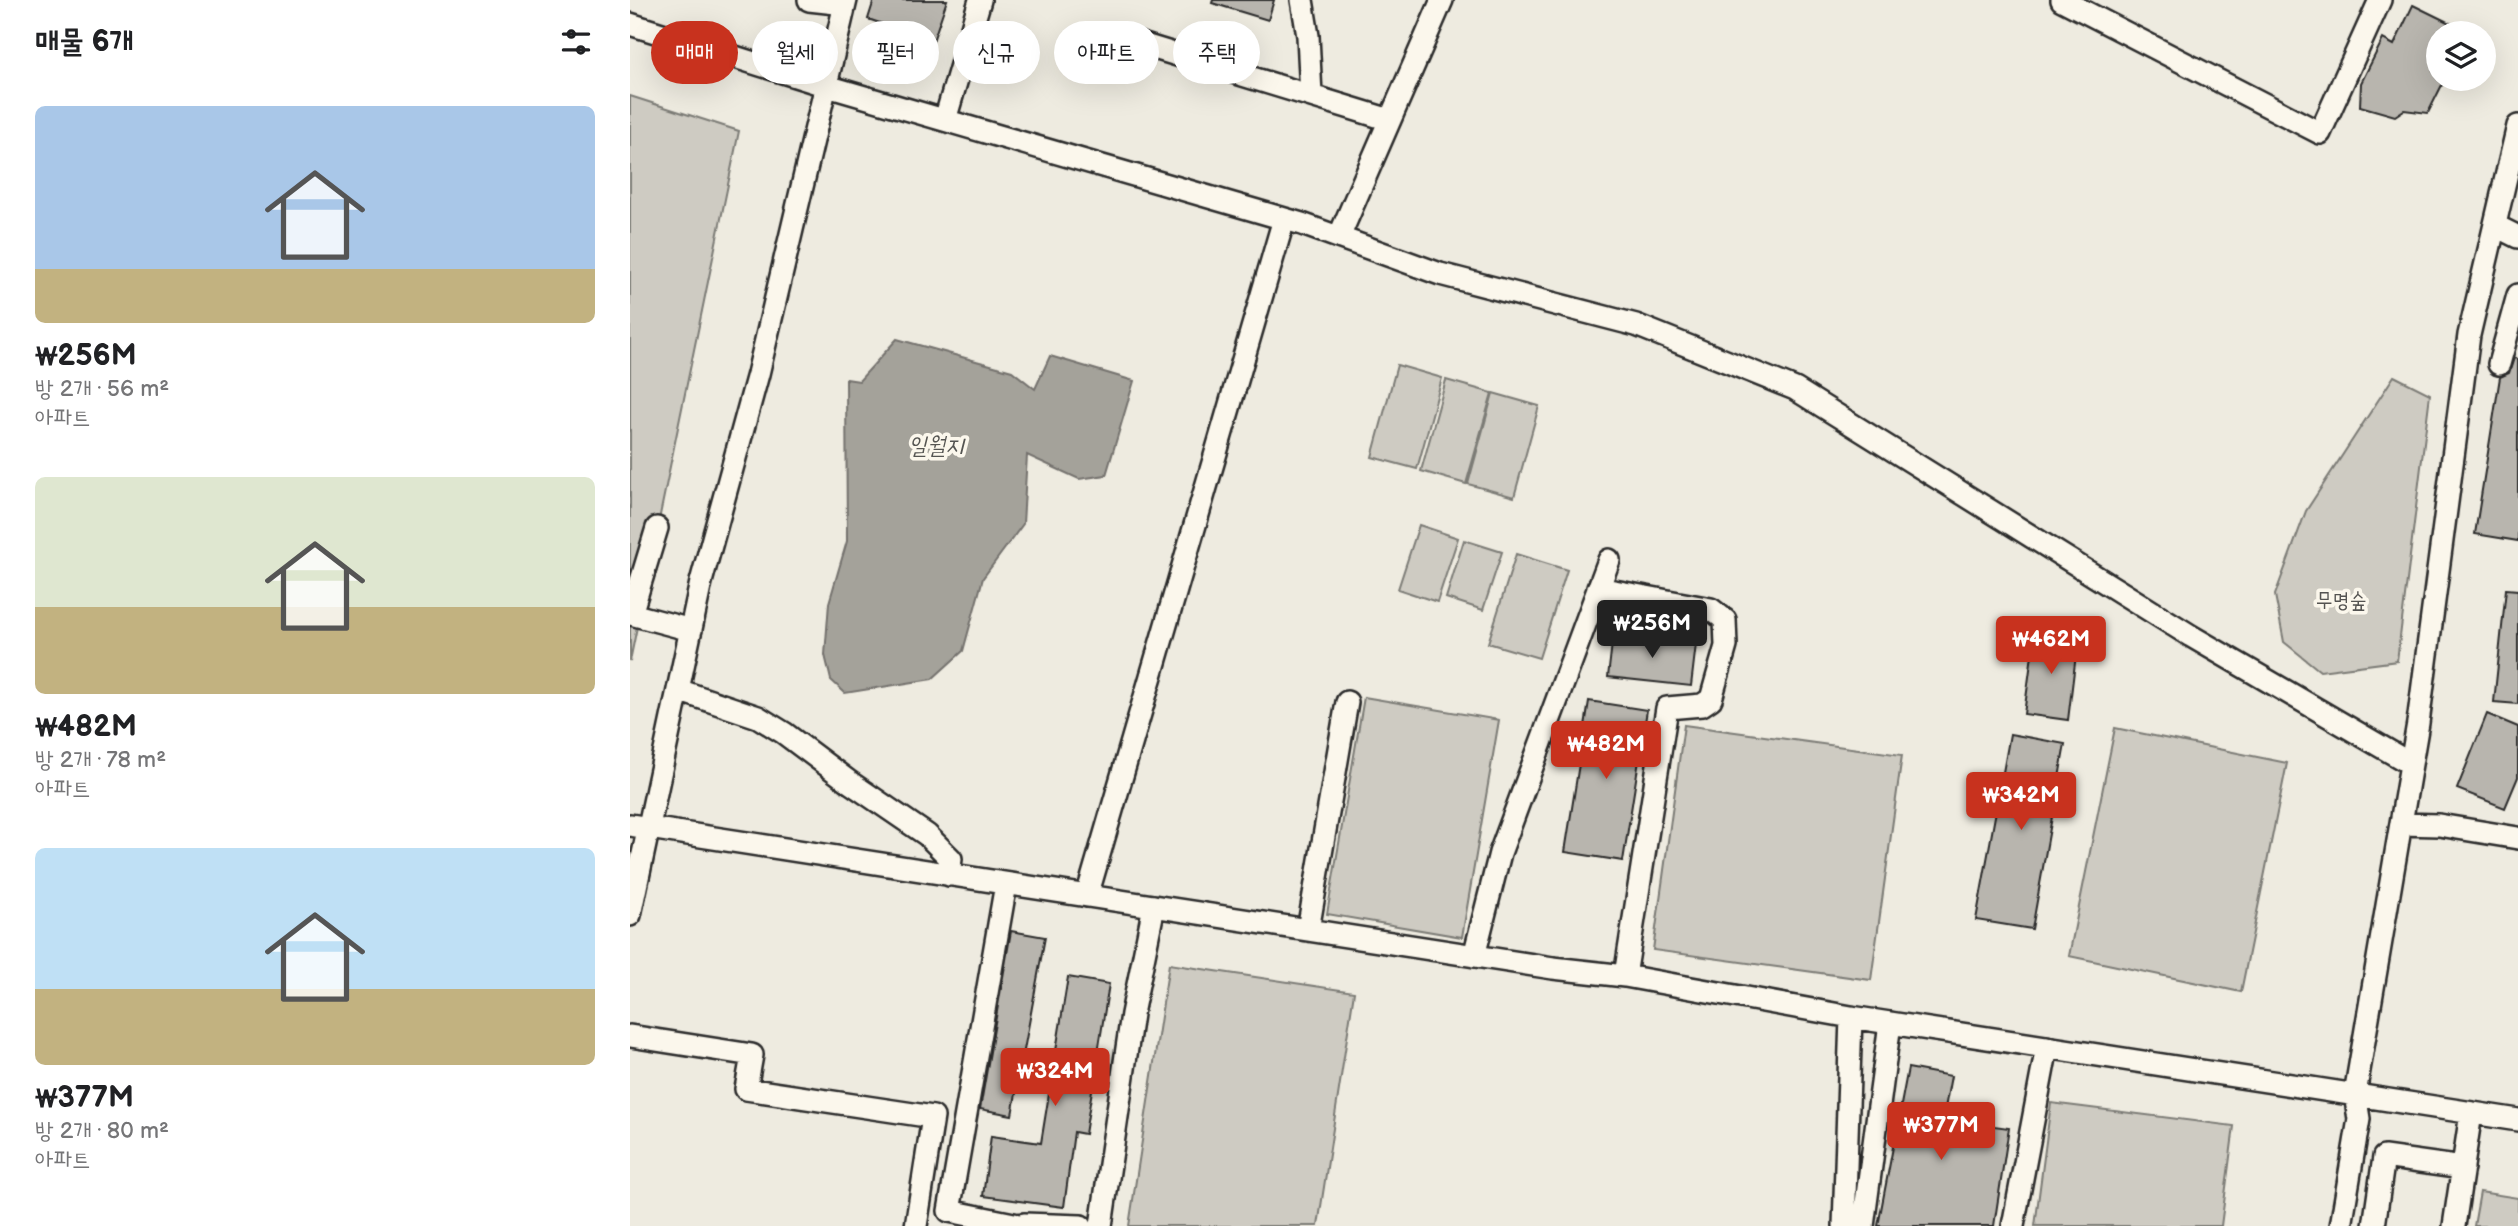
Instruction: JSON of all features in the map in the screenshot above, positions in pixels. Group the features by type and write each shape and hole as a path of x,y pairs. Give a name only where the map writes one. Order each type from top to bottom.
{"lane":[{"path":"630,915 639,827 678,690 701,582 758,374 846,2 809,0"},
{"path":"945,120 980,0"},
{"path":"1302,0 1308,36 1311,95"},
{"path":"1308,36 1320,0"},
{"path":"1339,237 1441,0"},
{"path":"2062,0 2320,133 2380,0"},
{"path":"630,24 827,86 1284,219 1440,274 1636,325 1795,389 2191,636 2411,764"},
{"path":"1159,49 1390,120"},
{"path":"2341,1226 2359,1119 2355,1094 2411,764 2469,335 2518,126"},
{"path":"1087,896 1284,219"},
{"path":"2496,226 2518,237"},
{"path":"2499,364 2518,295"},
{"path":"657,528 630,616 691,630"},
{"path":"1474,956 1500,853 1609,560"},
{"path":"1598,588 1711,609 1726,620 1726,646 1711,699 1702,705 1667,708 1625,976"},
{"path":"678,690 758,717 784,733 927,835 951,859 949,875"},
{"path":"1308,930 1347,702"},
{"path":"2400,824 2439,825 2518,838"},
{"path":"639,827 1474,956 1625,976 1851,1017 2518,1121"},
{"path":"1006,884 949,1211 1024,1225 1082,1226"},
{"path":"1101,1226 1132,1014 1154,906"},
{"path":"1844,1226 1851,1017"},
{"path":"1863,1226 1891,1023"},
{"path":"630,1036 752,1055 746,1089 933,1117 916,1226"},
{"path":"2013,1226 2047,1047"},
{"path":"2454,1226 2471,1113"},
{"path":"2374,1226 2384,1157 2463,1168"}],"green space":[{"path":"630,96 739,131 630,661"},
{"path":"1397,365 1442,378 1417,469 1372,457"},
{"name":"무명숲","path":"2394,376 2430,394 2397,661 2320,671 2284,642 2275,595 2306,511"},
{"path":"1446,380 1492,393 1466,484 1421,471"},
{"path":"1493,393 1539,406 1514,497 1468,484"},
{"path":"1419,525 1458,538 1437,602 1398,589"},
{"path":"1464,540 1502,552 1483,610 1446,598"},
{"path":"1516,554 1567,570 1539,658 1488,643"},
{"path":"1364,697 1499,720 1462,937 1327,914"},
{"path":"1684,725 1902,755 1871,980 1653,950"},
{"path":"2115,728 2287,763 2241,992 2069,956"},
{"path":"1169,964 1354,992 1318,1226 1129,1226"},
{"path":"2051,1103 2234,1126 2221,1226 2035,1226"},
{"path":"2480,1192 2518,1198 2518,1226 2474,1226"}],"water":[{"name":"일월지","path":"897,339 1012,371 1035,389 1050,356 1134,381 1106,475 1079,479 1027,455 1023,524 983,578 963,651 932,679 845,693 831,680 825,655 829,603 847,541 846,379 859,381"}],"building":[{"path":"874,0 947,0 939,23 939,21 868,19"},
{"path":"1213,0 1274,0 1268,20 1212,3"},
{"path":"2413,5 2446,21 2426,21 2426,91 2439,91 2428,113 2404,110 2395,116 2360,106 2361,83 2383,39 2394,45"},
{"path":"2514,358 2518,359 2518,541 2475,534 2500,377 2509,373"},
{"path":"2506,589 2518,590 2518,704 2494,702"},
{"path":"2035,632 2078,638 2068,720 2024,714"},
{"path":"1613,635 1696,644 1691,686 1608,677"},
{"path":"1589,701 1647,710 1623,861 1565,852"},
{"path":"2487,714 2518,727 2518,777 2505,808 2457,789"},
{"path":"2010,734 2065,744 2032,929 1976,920"},
{"path":"1011,931 1045,937 1012,1115 980,1109"},
{"path":"1068,977 1109,984 1085,1134 1074,1132 1064,1207 983,1196 991,1136 1041,1143"},
{"path":"1908,1068 1951,1076 1943,1119 2009,1128 1994,1226 1878,1226"}]}
